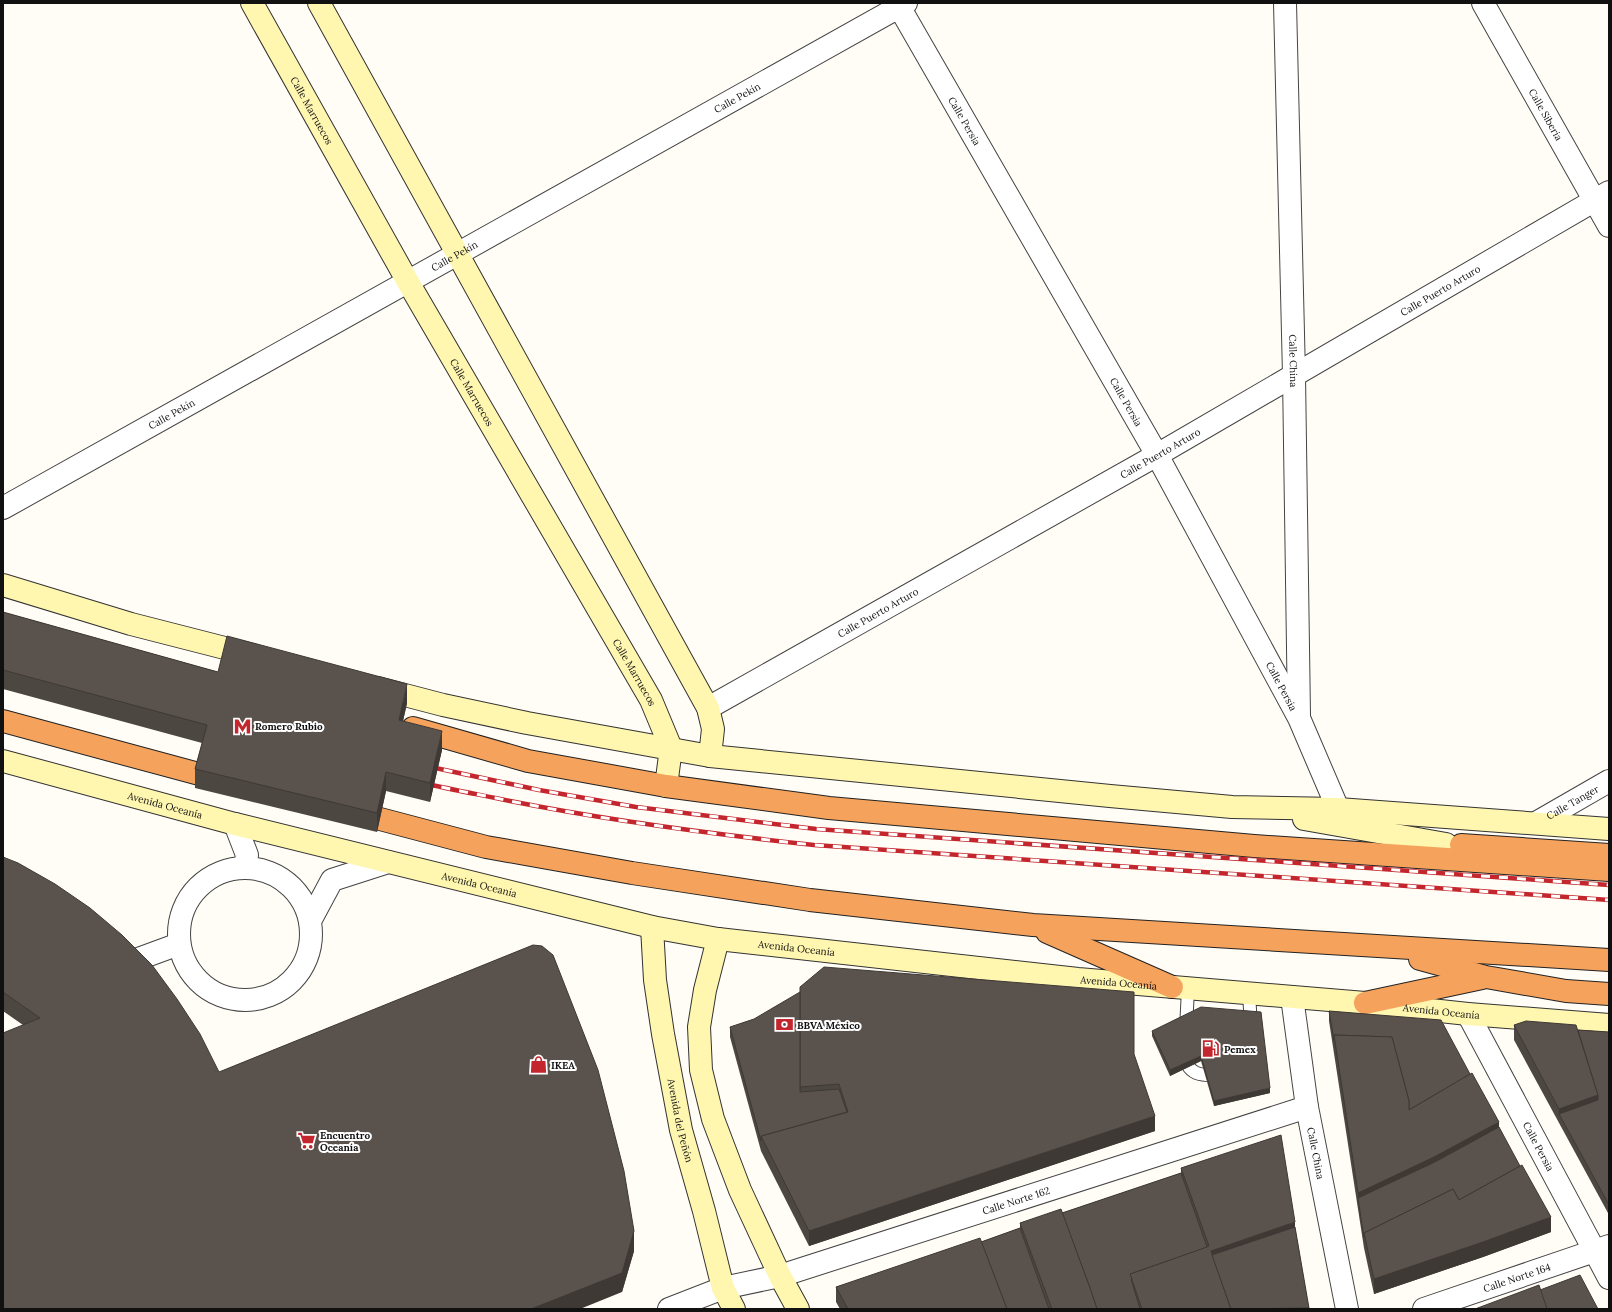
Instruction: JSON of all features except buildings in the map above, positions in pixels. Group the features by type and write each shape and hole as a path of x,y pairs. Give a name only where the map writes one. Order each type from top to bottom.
{"highway":[{"path":"3,721 199,774"},
{"path":"402,725 528,761 666,786 829,808 1254,846 1609,870"},
{"path":"380,819 486,847 632,873 810,900 1033,926 1609,960"},
{"path":"1254,846 1315,842 1446,844 1609,855"},
{"path":"1033,926 1180,988"},
{"path":"1376,947 1486,977 1566,991 1609,994"},
{"path":"1365,1002 1486,977 1547,956"}],"main road":[{"name":"Calle Marruecos","path":"252,3 408,282 651,700 671,748"},
{"path":"319,3 708,708 713,729 710,756"},
{"path":"3,585 131,624 268,659"},
{"path":"359,683 443,705 527,723 710,756 1232,807 1338,809 1609,829"},
{"path":"666,786 671,748"},
{"name":"Avenida Oceanía","path":"3,761 235,824 652,927 718,939 1078,979 1365,1002 1468,1014 1609,1025"},
{"path":"1232,807 1446,844"},
{"name":"Avenida del Peñón","path":"652,927 657,996 681,1130 704,1211 723,1288 734,1309"},
{"path":"718,939 705,990 699,1027 701,1070 713,1119 740,1190 780,1276 798,1309"}],"street":[{"name":"Calle China","path":"1285,3 1294,376 1299,718"},
{"name":"Calle Siberia","path":"1483,3 1602,196 1609,226"},
{"name":"Calle Pekín","path":"3,508 458,255 901,4"},
{"name":"Calle Persia","path":"901,4 1157,455 1299,718 1338,809"},
{"name":"Calle Puerto Arturo","path":"708,708 1157,455 1602,196"},
{"name":"Calle Tanger","path":"1536,823 1609,781"},
{"path":"235,824 247,855 245,868"},
{"path":"310,921 332,880 388,862"},
{"path":"245,868 268,872 288,884 302,901 310,921 311,942 305,962 294,980 277,993 257,1000 236,1000 222,996 216,994 199,982 186,965 179,944 179,921 188,899 203,882 223,871 245,868"},
{"path":"130,962 179,944"},
{"name":"Calle China","path":"1292,996 1307,1107 1347,1309"},
{"name":"Calle Persia","path":"1468,1014 1601,1248 1609,1278"},
{"name":"Calle Norte 162","path":"669,1309 723,1288 780,1276 1307,1107"},
{"name":"Calle Norte 164","path":"1424,1309 1601,1248"}],"lane":[{"path":"1180,988 1184,1053 1186,1062 1190,1069 1198,1074 1206,1076 1232,1075"},
{"path":"1249,993 1252,1038"}],"railway":[{"path":"426,766 539,790 636,807 816,829 1609,885"},
{"path":"424,783 548,808 624,821 700,832 814,845 1609,900"}],"place":[{"name":"Romero Rubio","path":"242,726"},
{"name":"BBVA México","path":"784,1025"},
{"name":"Pemex","path":"1211,1049"},
{"name":"IKEA","path":"538,1065"},
{"name":"Encuentro Oceanía","path":"307,1141"}]}
